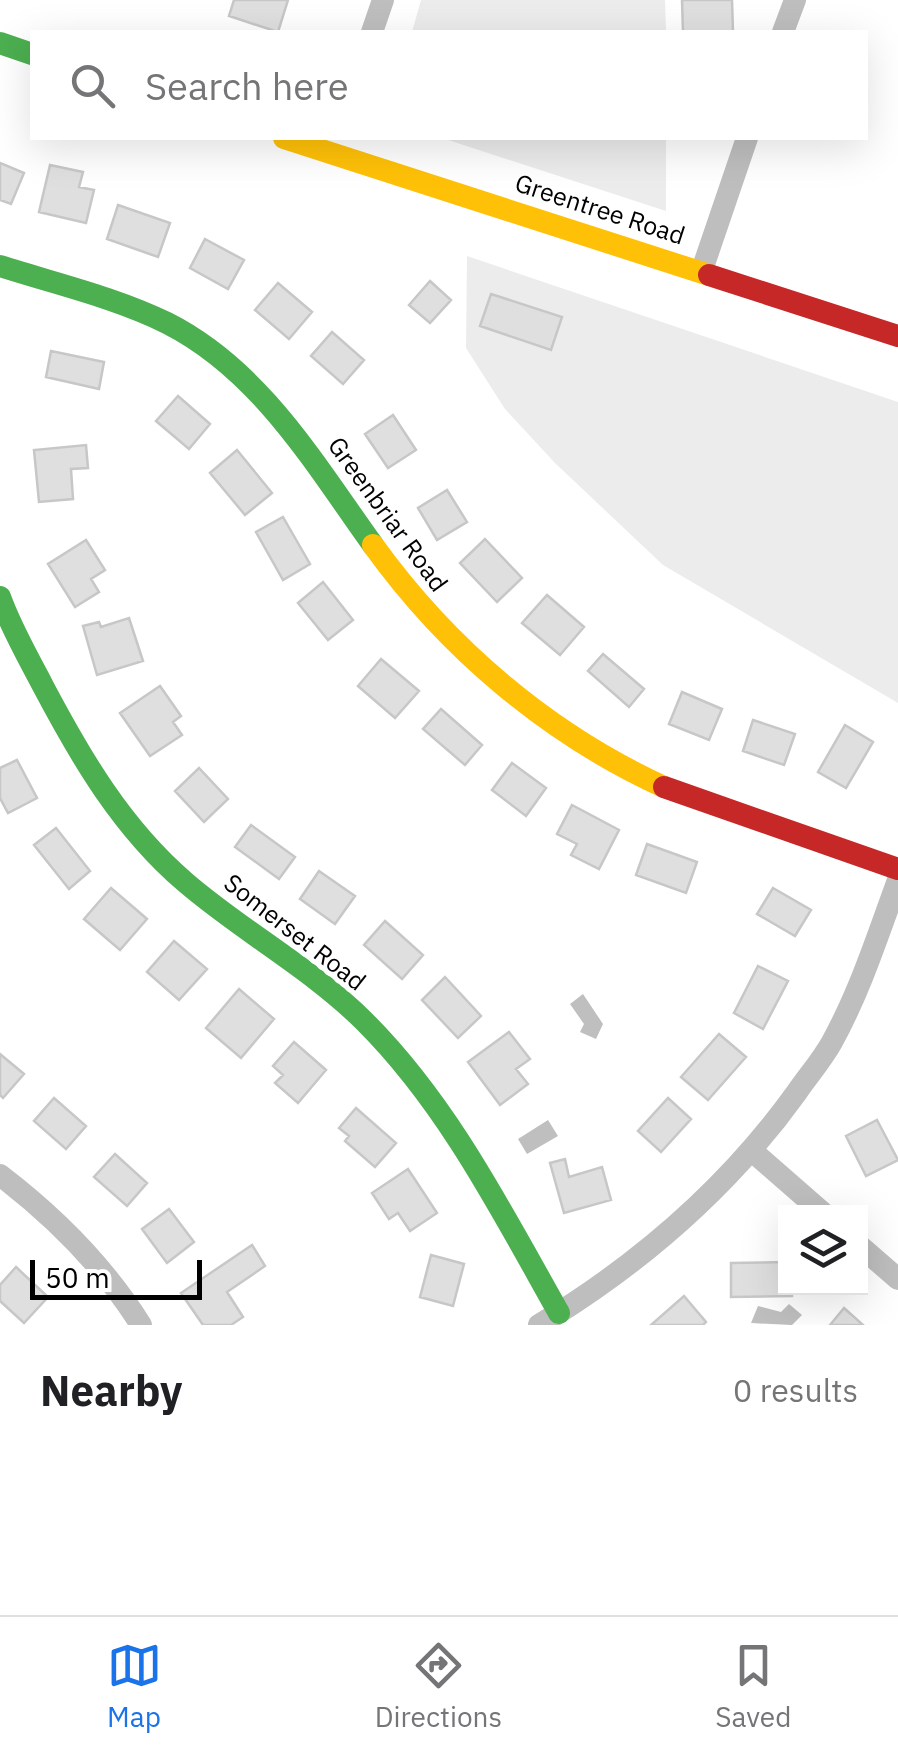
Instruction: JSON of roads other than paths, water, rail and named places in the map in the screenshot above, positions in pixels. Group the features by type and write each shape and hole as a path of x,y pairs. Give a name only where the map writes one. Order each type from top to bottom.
{"street":[{"path":"373,30 383,0"},
{"path":"784,30 794,0"},
{"path":"0,43 30,53"},
{"name":"Greentree Road","path":"298,140 334,145 898,336"},
{"path":"702,270 746,140"},
{"name":"Greenbriar Road","path":"2,275 168,322 216,354 260,393 294,431 368,542 423,610 464,653 568,732 674,791 898,869"},
{"name":"Somerset Road","path":"0,597 74,745 103,793 134,833 187,884 347,1006 421,1086 453,1132 549,1319"},
{"path":"549,1319 651,1249 752,1151 830,1045 861,978 898,880"},
{"path":"752,1151 814,1205"},
{"path":"0,1175 75,1241 141,1325"},
{"path":"868,1253 898,1279"}]}
